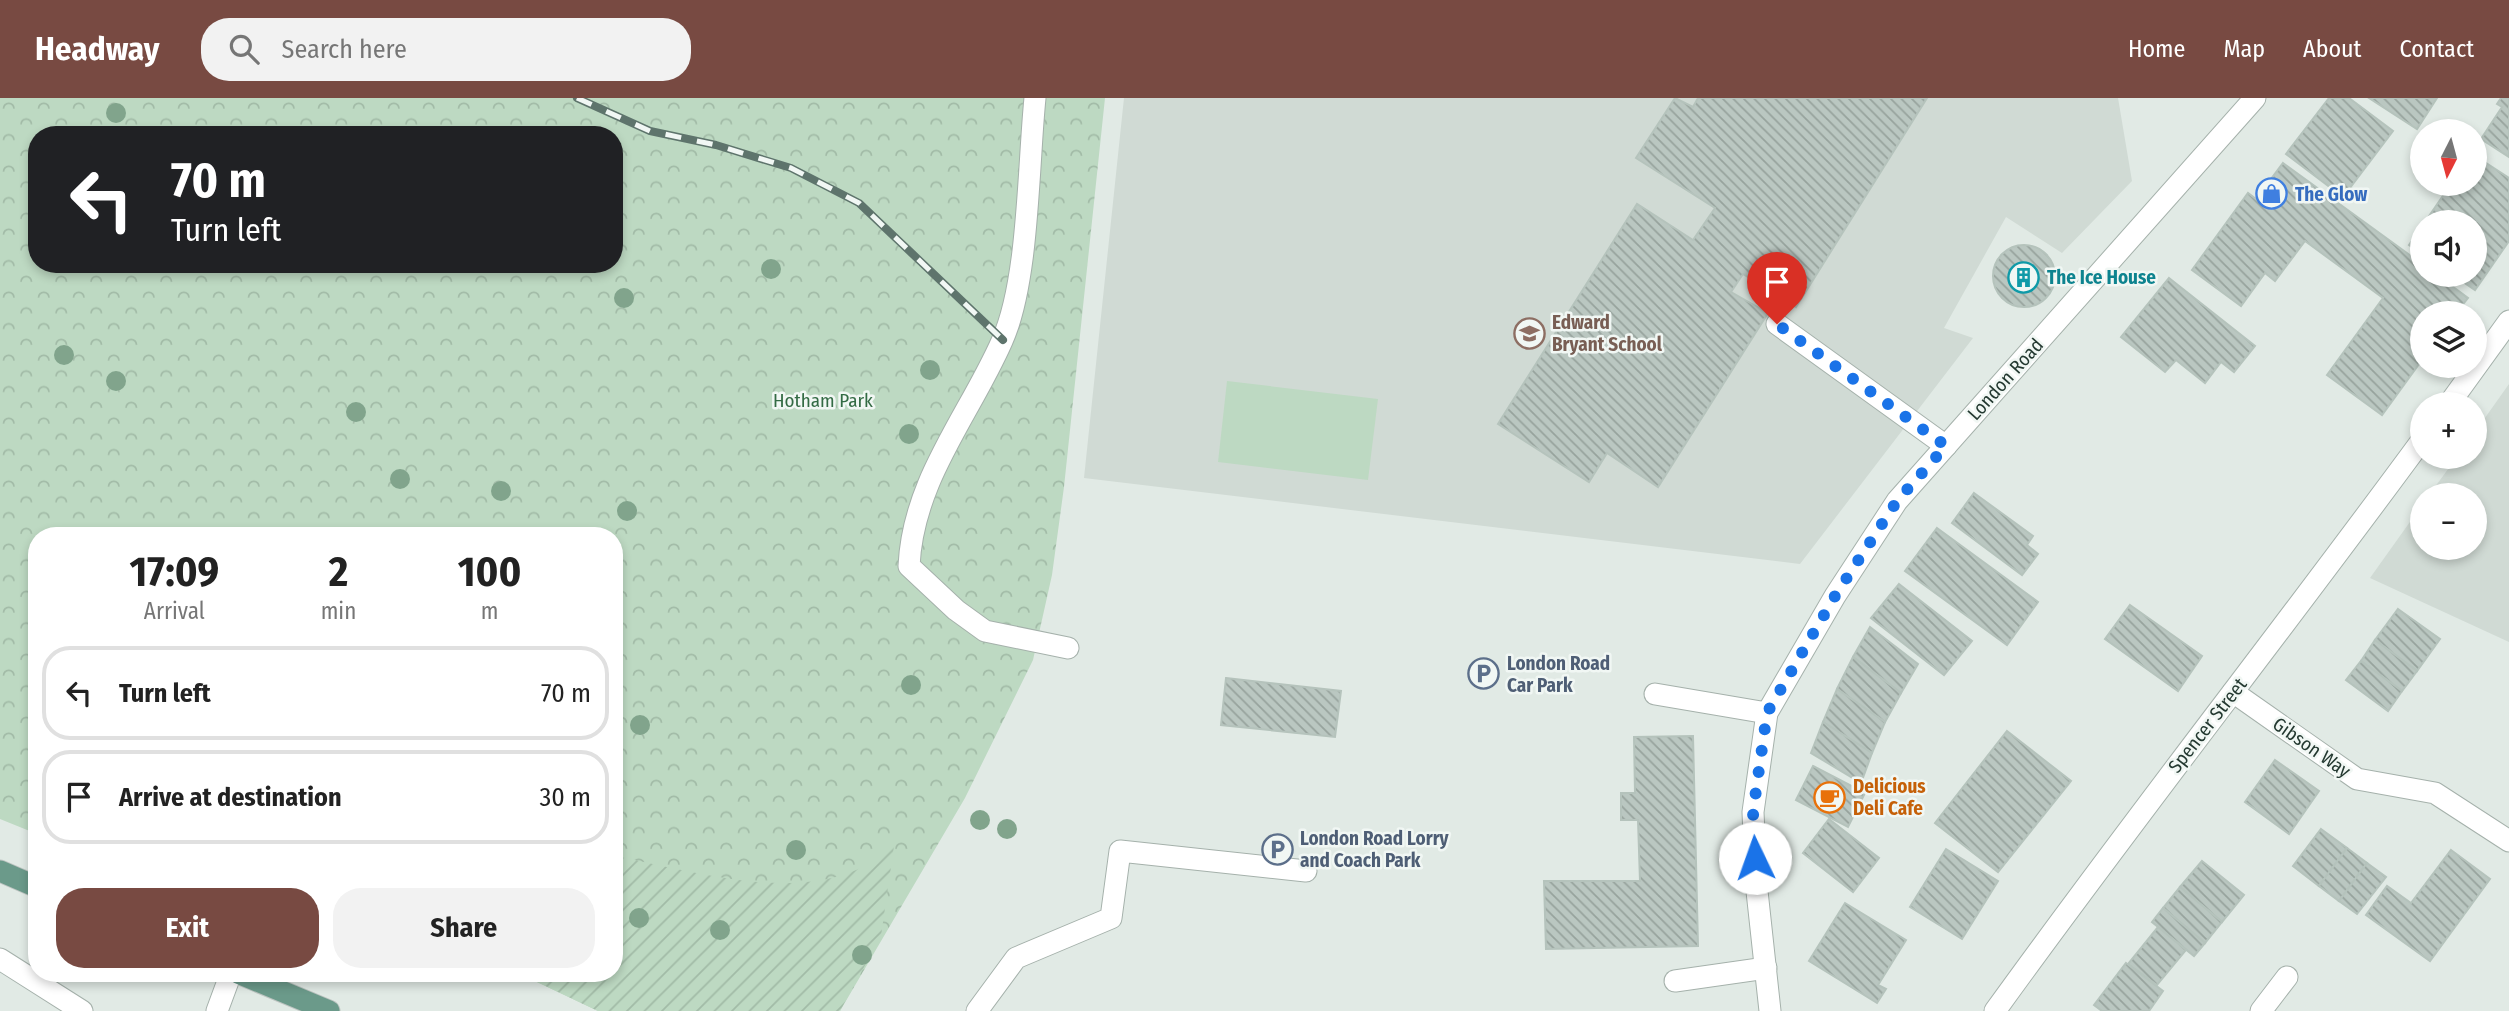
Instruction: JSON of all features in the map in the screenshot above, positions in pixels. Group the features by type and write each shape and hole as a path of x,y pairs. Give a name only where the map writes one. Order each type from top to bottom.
{"main road":[{"path":"0,871 28,883"},
{"path":"260,982 329,1011"}],"street":[{"path":"1035,98 1017,290 1003,340 926,485 910,542 909,565 956,610 985,631 1068,648"},
{"name":"London Road","path":"1770,1011 1756,882 1753,812 1767,713 1835,596 1897,501 2255,98"},
{"path":"2458,392 2509,321"},
{"path":"1777,324 1946,446"},
{"name":"Spencer Street","path":"1995,1011 2119,839 2410,456"},
{"name":"Gibson Way","path":"2233,692 2357,779 2435,793 2509,841"},
{"path":"1655,694 1767,713"},
{"path":"977,1011 1016,958 1111,918 1120,851 1306,871"},
{"path":"0,959 28,977"},
{"path":"1675,981 1766,968"},
{"path":"2261,1011 2287,977"},
{"path":"36,982 82,1011"},
{"path":"217,1011 228,982"}],"shaded area":[{"name":"Edward Bryant School","path":"1124,98 2118,98 2132,181 2062,253 2006,217 1944,328 1973,338 1800,564 1084,478"},
{"path":"2509,384 2509,642 2370,578 2410,522 2410,560 2487,560 2487,483 2438,483 2448,469 2487,469 2487,415"}],"green space":[{"name":"Hotham Park","path":"0,98 1105,98 1064,487 1052,575 1033,660 965,798 840,1011 598,1011 537,982 623,982 623,527 28,527 28,830 0,819"},
{"path":"1227,381 1378,399 1368,480 1218,462"},
{"path":"894,846 881,936 840,1011 598,1011 537,982 623,982 623,858 722,878 759,882 796,883 831,878 864,866"}],"building":[{"path":"1675,98 1693,107 1698,98 1927,98 1796,307 1743,274 1731,292 1768,313 1658,487 1607,453 1589,482 1498,424 1637,204 1693,240 1715,208 1636,158"},
{"path":"2329,98 2349,98 2393,131 2343,197 2286,154"},
{"path":"2369,98 2437,98 2423,119 2410,119 2410,124"},
{"path":"2501,98 2509,98 2509,157 2487,143 2487,130 2502,107 2497,104"},
{"path":"2283,163 2410,255 2410,287 2453,287 2468,298 2466,301 2410,301 2410,376 2382,415 2327,375 2383,298 2305,241 2275,281 2265,273 2241,306 2192,270 2248,193 2256,199"},
{"path":"2487,164 2509,178 2509,241 2487,273 2487,210 2433,210 2443,196 2487,196"},
{"name":"The Ice House","path":"2024,245 2046,254 2055,276 2046,298 2024,307 2002,298 1993,276 2002,254"},
{"path":"2169,278 2255,346 2234,372 2221,362 2205,383 2176,360 2165,372 2121,337"},
{"path":"1974,493 2033,536 2027,545 2038,554 2022,575 1952,523"},
{"path":"1937,528 2038,602 2007,645 1905,571"},
{"path":"1899,584 1972,641 1944,675 1871,618"},
{"path":"2130,605 2202,656 2178,691 2105,639"},
{"path":"2398,609 2440,639 2417,671 2375,640"},
{"path":"1870,627 1918,664 1901,693 1853,657"},
{"path":"2375,640 2417,671 2402,691 2361,661"},
{"path":"1853,657 1901,693 1885,722 1837,689"},
{"path":"2361,661 2402,691 2388,711 2346,680"},
{"path":"1226,678 1341,691 1335,737 1221,725"},
{"path":"1837,689 1885,722 1872,753 1823,722"},
{"path":"1823,722 1872,753 1861,783 1811,753"},
{"path":"2007,731 2071,781 1998,872 1935,823"},
{"path":"1693,736 1698,946 1546,949 1544,881 1640,881 1638,820 1621,820 1621,793 1635,793 1634,737"},
{"path":"2275,760 2319,791 2289,834 2245,802"},
{"name":"Delicious Deli Cafe","path":"1813,766 1865,793 1848,827 1796,800"},
{"path":"1829,819 1879,858 1853,892 1803,853"},
{"path":"2321,829 2347,848 2319,886 2293,866"},
{"path":"2347,848 2367,863 2339,901 2319,886"},
{"path":"1946,849 1998,881 1962,939 1910,907"},
{"path":"2451,850 2490,879 2430,961 2366,915 2387,886 2411,903"},
{"path":"2202,861 2244,895 2222,922 2180,887"},
{"path":"2367,863 2386,877 2357,914 2339,901"},
{"path":"2180,887 2222,922 2205,943 2163,908"},
{"path":"1845,903 1906,940 1878,985 1886,989 1877,1003 1809,961"},
{"path":"2163,908 2205,943 2194,956 2152,922"},
{"path":"2158,927 2186,950 2157,985 2128,964"},
{"path":"2126,963 2163,991 2149,1011 2102,1011 2094,1005"}],"railway":[{"path":"577,98 650,131 716,145 791,168 859,203 1003,340"}],"place":[{"name":"The Glow","path":"2272,194"},
{"name":"The Ice House","path":"2024,277"},
{"name":"Edward Bryant School","path":"1529,333"},
{"name":"London Road Car Park","path":"1484,674"},
{"name":"Delicious Deli Cafe","path":"1830,797"},
{"name":"London Road Lorry and Coach Park","path":"1277,849"}],"route":[{"path":"1755,858 1753,812 1767,713 1835,596 1897,501 1946,446 1777,324"}]}
